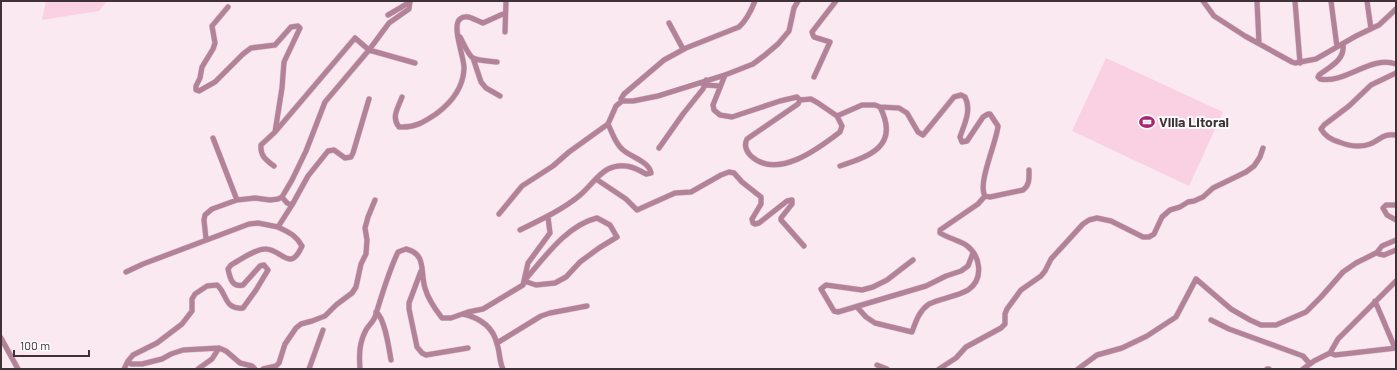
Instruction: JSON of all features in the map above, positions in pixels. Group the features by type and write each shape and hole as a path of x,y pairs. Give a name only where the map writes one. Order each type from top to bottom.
{"street":[{"path":"505,32 506,1"},
{"path":"499,214 522,186 553,166 569,152 608,124 616,106 622,101 621,99 624,94 658,64 683,49 739,27 747,18 755,1"},
{"path":"622,101 633,102 706,83 753,64 778,44 788,31 794,8 798,1"},
{"path":"814,77 830,42 814,37 812,32 836,1"},
{"path":"1203,1 1208,4 1214,16 1245,36 1292,62 1316,59 1356,36 1379,25 1396,9"},
{"path":"1257,1 1259,44"},
{"path":"1295,1 1300,62"},
{"path":"1331,1 1337,47"},
{"path":"1367,1 1371,29"},
{"path":"388,15 410,2"},
{"path":"206,239 204,220 205,215 212,209 237,200 255,198 270,200 282,197 306,151 325,102 369,50 389,23 409,8 410,2"},
{"path":"228,7 212,26 215,43 202,67 196,90 199,91 215,82 243,54 252,48 275,45 291,27 298,26 300,28 284,62 282,88 275,132"},
{"path":"402,97 395,116 396,122 400,127 419,125 446,106 454,97 463,78 464,68 460,51 457,23 461,18 468,17 483,23 505,13"},
{"path":"669,22 683,49"},
{"path":"458,36 461,38 468,54 473,58 498,62"},
{"path":"274,166 263,158 260,151 261,145 275,132 355,38 369,50 415,63"},
{"path":"1344,44 1344,50 1340,58 1319,75 1318,77 1320,79 1336,78 1368,66 1390,62 1396,64"},
{"path":"473,58 481,82 486,88 500,96"},
{"path":"1396,72 1371,85 1349,106 1321,129 1327,136 1336,141 1346,145 1359,147 1371,144 1384,135 1396,134"},
{"path":"725,75 713,108 715,112 720,115 726,117 742,115 780,101 793,98 800,100 811,99 837,116 842,126 840,132 805,156 775,165 761,163 751,156 746,148 747,139 798,104 800,100"},
{"path":"706,83 720,86"},
{"path":"660,148 706,83"},
{"path":"837,116 862,105 899,108 907,113 918,132 922,135 954,97 958,95 963,96 968,105 967,119 960,140 964,142 967,141 983,116 990,114 997,124 997,130 988,162 983,188 983,194 985,196"},
{"path":"278,227 308,176 328,151 334,150 345,158 351,157 354,153 369,99"},
{"path":"840,166 870,155 883,144 886,129 885,115 880,107"},
{"path":"520,230 548,217 579,196 608,169 623,165 638,169 646,174 651,173 649,167 622,149 617,143 608,124"},
{"path":"213,138 237,200"},
{"path":"939,369 956,358 966,347 1001,328 1005,324 1005,314 1007,309 1021,290 1045,271 1051,259 1083,224 1097,218 1112,221 1143,237 1149,237 1154,234 1162,218 1170,210 1203,197 1213,188 1246,172 1254,166 1264,148"},
{"path":"985,196 990,197 1023,190 1027,187 1029,170"},
{"path":"596,180 626,199 636,210 676,193 691,192 721,175 729,172 734,173 760,197 761,204 752,219 752,223 759,223 787,201 792,200 792,204 781,218 804,246"},
{"path":"857,307 866,317 875,323 912,332 916,319 929,304 958,294 971,287 977,279 979,263 965,244 940,233 940,230 978,204 985,196"},
{"path":"282,197 287,203 292,205"},
{"path":"263,369 276,366 279,363 285,344 296,328 301,324 317,320 325,316 336,304 352,293 356,287 361,264 366,254 368,240 365,228 375,200"},
{"path":"1396,205 1386,205 1383,208 1387,215 1396,220"},
{"path":"524,281 528,263 550,233 548,217"},
{"path":"360,369 359,350 361,342 368,326 374,320 398,252 406,249 411,250 418,257 423,267 425,289 435,309 442,318 451,318 483,309 520,287 524,281 558,240 588,220 597,218 610,225 618,237 599,248 580,262 566,277 555,283 536,285 524,281"},
{"path":"124,369 133,355 157,343 182,324 192,310 192,299 195,294 207,286 217,285 232,306 243,308 268,270 264,265 260,266 243,285 236,286 230,280 228,269 231,265 265,248 270,249 286,259 292,259 299,254 302,246 298,238 278,227 258,223 248,224 206,239 126,272"},
{"path":"1078,369 1097,355 1122,348 1147,336 1176,317 1196,280 1231,309 1250,320 1261,325 1276,324 1306,312 1343,272 1356,262 1378,252 1379,248 1382,246 1396,240"},
{"path":"1378,252 1379,254 1384,255 1396,250"},
{"path":"913,260 887,280 873,288 862,290 826,284 820,289 834,311 838,312 926,286 946,276 961,271 968,266 973,253"},
{"path":"423,267 409,303 417,347 422,354 426,355 468,348"},
{"path":"1303,369 1330,353 1338,338 1396,281"},
{"path":"1330,353 1335,355 1396,348 1375,301"},
{"path":"497,343 541,316 587,306"},
{"path":"376,312 379,314 382,321 391,360"},
{"path":"462,314 471,316 486,323 493,332 497,343 502,369"},
{"path":"1211,320 1229,329 1303,356 1310,364"},
{"path":"309,369 322,330"},
{"path":"1,338 18,369"},
{"path":"128,361 131,364 142,364 162,359 183,350 219,348 226,350 240,363 252,366 255,369"},
{"path":"198,369 212,359 219,348"},
{"path":"877,365 887,369"}],"shaded area":[{"path":"46,1 107,1 99,11 42,20"},
{"name":"Villa Litoral","path":"1106,58 1223,112 1189,186 1072,131"}],"place":[{"name":"Villa Litoral","path":"1147,122"}]}
